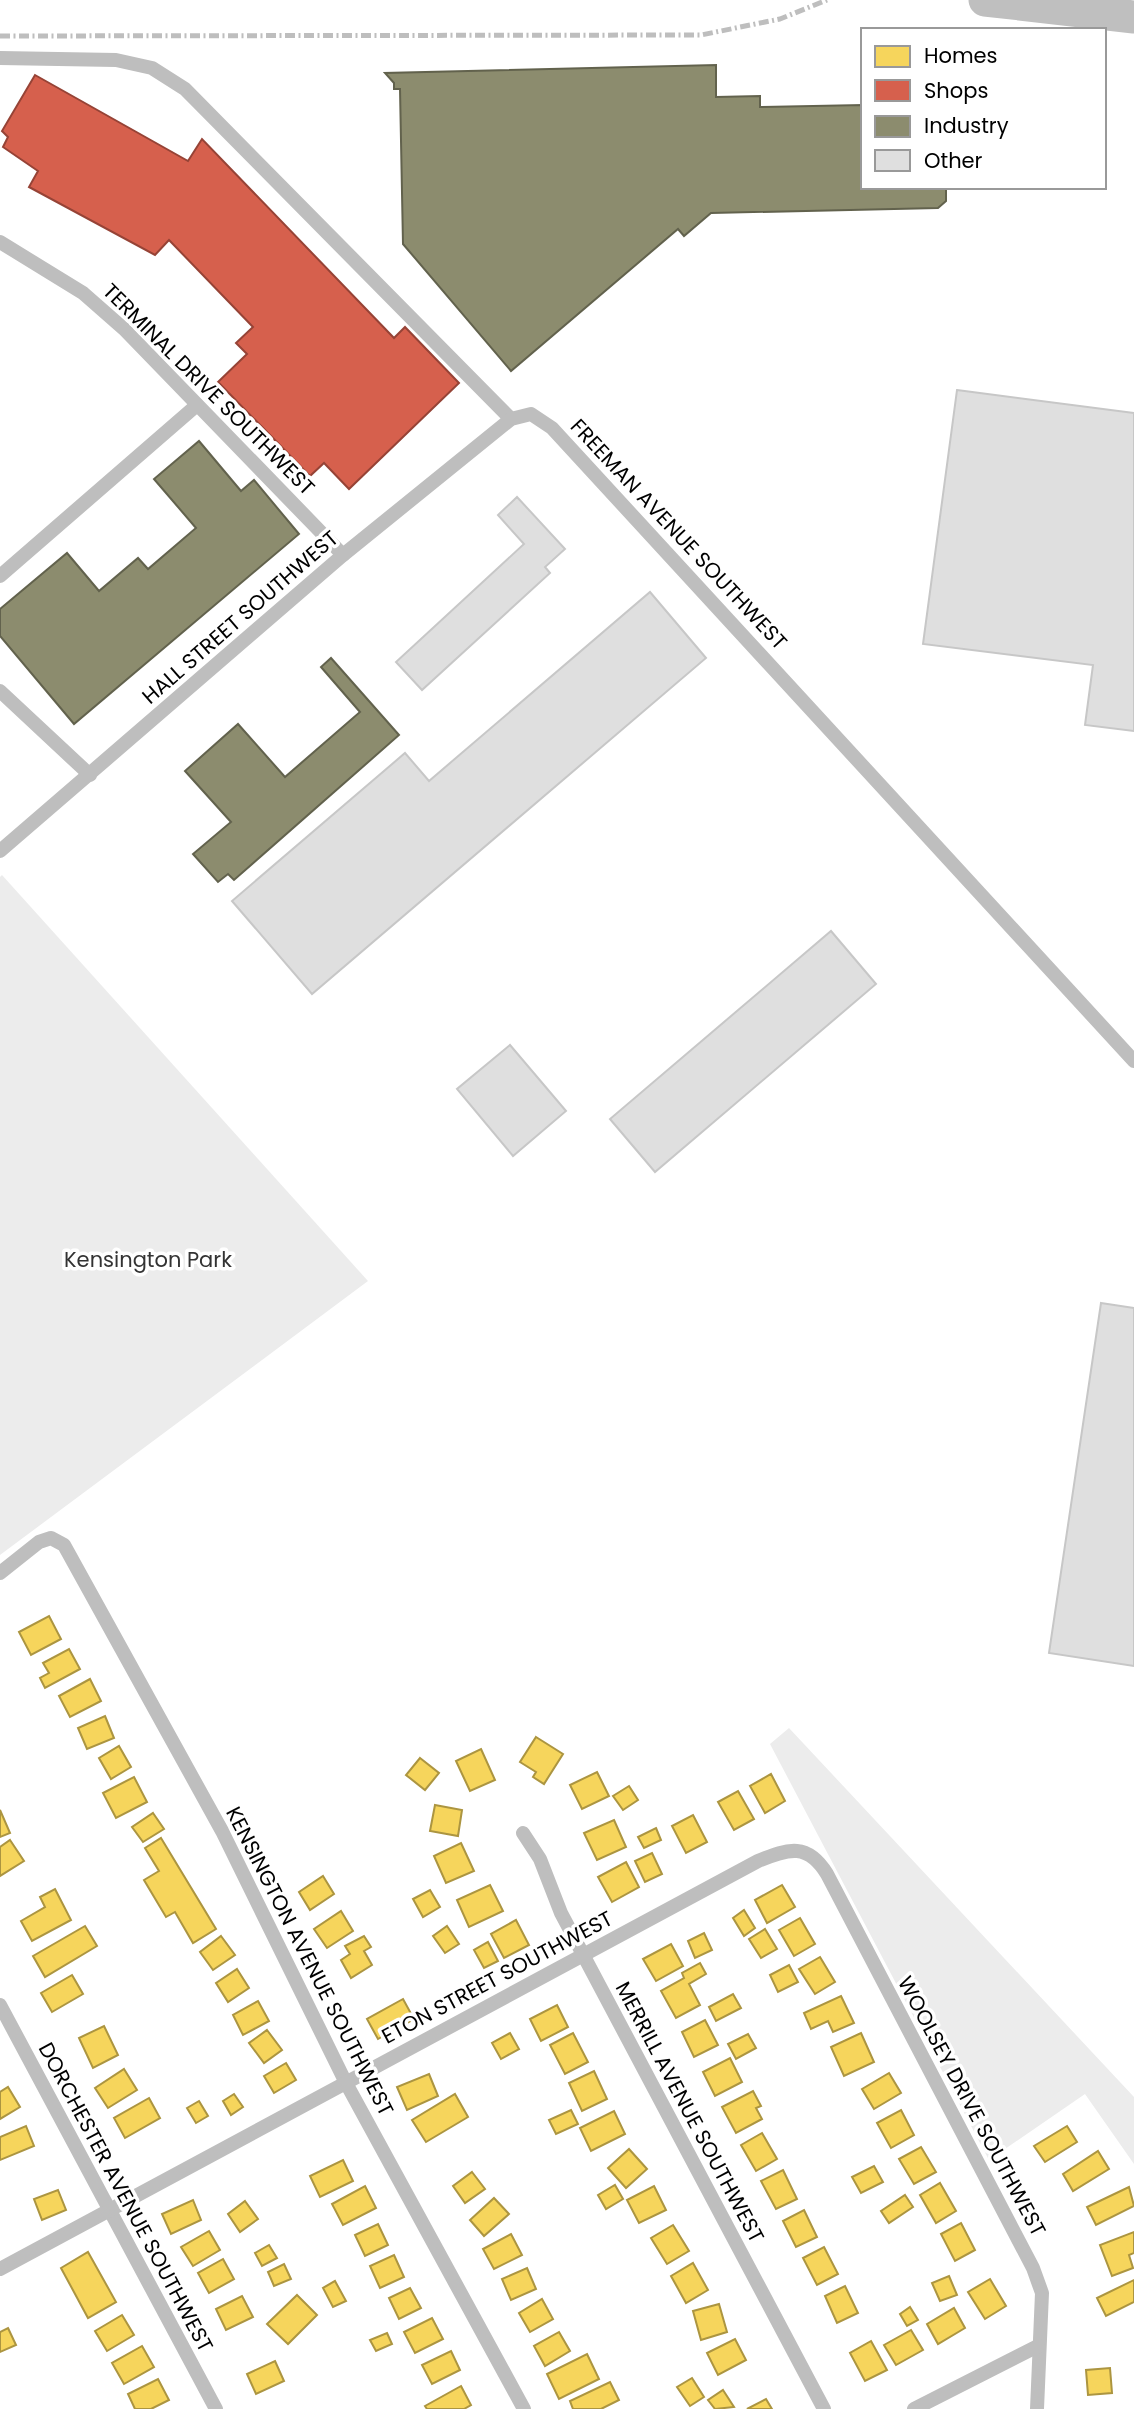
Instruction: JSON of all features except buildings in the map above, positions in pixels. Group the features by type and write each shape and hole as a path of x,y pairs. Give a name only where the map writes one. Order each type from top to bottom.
{"street":[{"path":"0,58 116,60 152,68 185,89 511,419"},
{"name":"TERMINAL DRIVE SOUTHWEST","path":"0,242 83,293 124,329 343,555"},
{"path":"0,576 197,405"},
{"name":"FREEMAN AVENUE SOUTHWEST","path":"511,419 530,414 552,428 1134,1061"},
{"name":"HALL STREET SOUTHWEST","path":"0,851 343,555 511,419"},
{"path":"0,691 90,775"},
{"name":"KENSINGTON AVENUE SOUTHWEST","path":"0,1573 39,1542 51,1538 64,1545 220,1829 346,2082 524,2409"},
{"name":"MERRILL AVENUE SOUTHWEST","path":"523,1833 540,1859 561,1913 824,2409"},
{"name":"ETON STREET SOUTHWEST","path":"0,2269 758,1861 796,1850"},
{"name":"WOOLSEY DRIVE SOUTHWEST","path":"796,1850 818,1859 827,1874 1033,2268 1042,2293 1037,2409"},
{"name":"DORCHESTER AVENUE SOUTHWEST","path":"0,2005 216,2409"},
{"path":"914,2409 1038,2346"}],"green space":[{"name":"Kensington Park","path":"2,875 368,1281 0,1555 0,877"},
{"path":"789,1728 1134,2097 1134,2164 1085,2094 989,2160 770,1744"}],"waterway":[{"path":"985,0 1134,17"}],"railway":[{"path":"0,36 701,35 780,19 827,0"}]}
